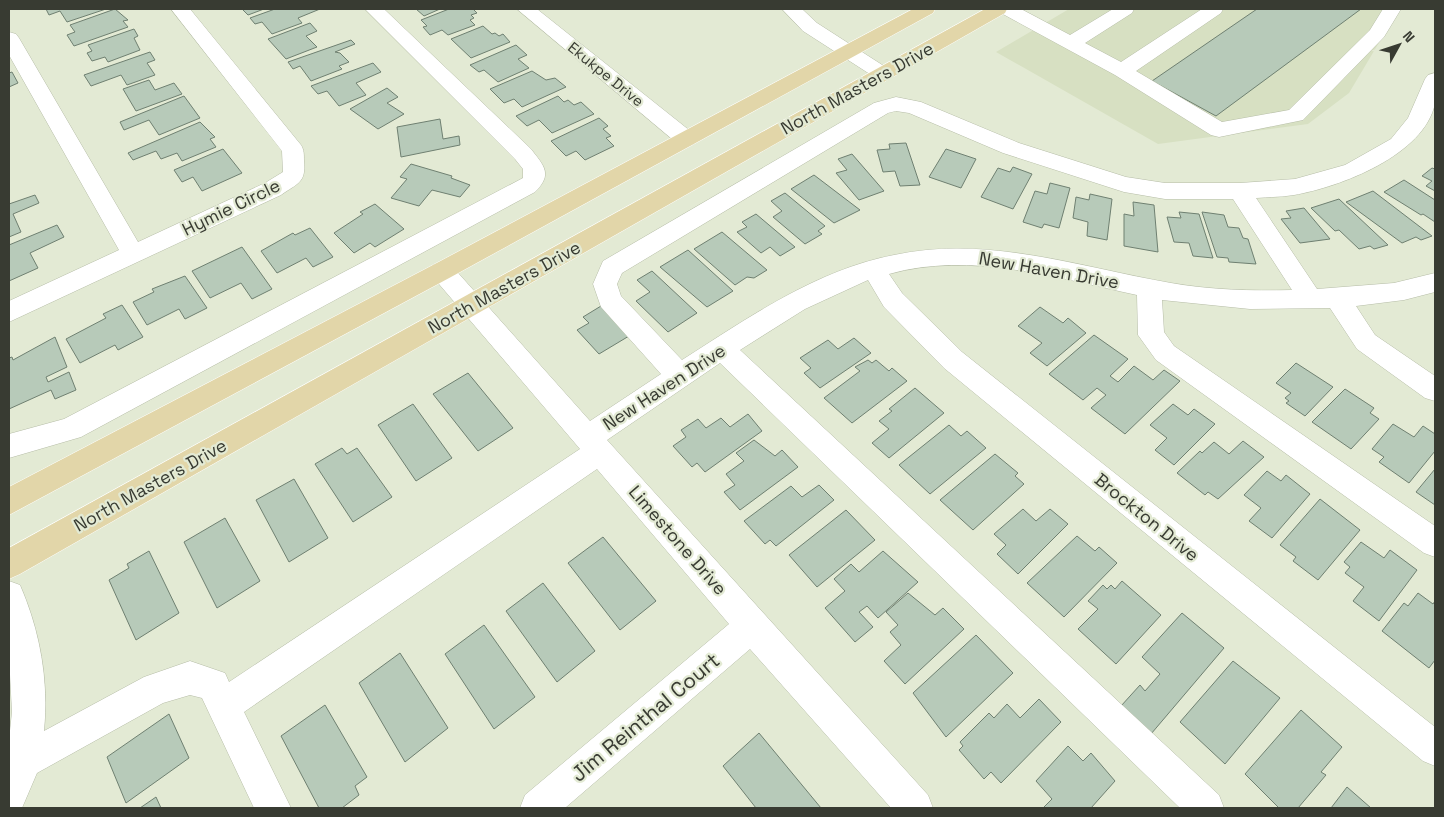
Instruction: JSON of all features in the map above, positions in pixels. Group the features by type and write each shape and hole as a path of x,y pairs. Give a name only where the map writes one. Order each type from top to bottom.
{"main road":[{"name":"North Masters Drive","path":"9,502 442,272 926,9"},
{"name":"North Masters Drive","path":"9,564 998,9"}],"street":[{"name":"Hymie Circle","path":"9,312 272,189 294,175 293,150 180,9"},
{"path":"9,446 71,429 527,187 534,180 534,168 524,154 374,9"},
{"name":"Ekukpe Drive","path":"526,9 686,139"},
{"path":"791,9 810,27 883,74"},
{"path":"1008,9 1122,71 1219,130 1296,115 1377,33 1392,9"},
{"path":"1071,43 1125,9"},
{"path":"1122,71 1214,9"},
{"path":"9,38 133,254"},
{"path":"679,375 610,300 606,284 612,267 881,108 896,104 914,107 1012,148 1124,184 1164,191 1240,191 1295,187 1353,170 1399,144 1418,120 1435,79"},
{"path":"1240,191 1311,300"},
{"name":"New Haven Drive","path":"223,706 595,444 679,375 802,298 838,281 920,259 977,256 1077,271 1149,289 1210,297 1271,301 1311,300 1378,294 1425,286 1435,282"},
{"name":"Brockton Drive","path":"874,270 893,300 954,360 1435,749"},
{"name":"Limestone Drive","path":"442,272 595,444 752,626 915,808"},
{"path":"1149,289 1151,335 1165,353 1435,543"},
{"path":"1337,298 1366,342 1435,390"},
{"path":"722,349 1206,808"},
{"path":"9,596 26,659 29,712 13,785"},
{"name":"Jim Reinthal Court","path":"538,808 752,626"},
{"path":"13,785 156,689 190,678 213,685 273,808"}],"shaded area":[{"path":"1069,9 1399,9 1349,93 1308,124 1158,144 996,52"}],"building":[{"path":"46,9 106,9 67,22 60,11 49,15"},
{"path":"115,9 128,20 123,21 128,27 74,46 67,35 75,32 70,25"},
{"path":"242,9 264,9 248,15"},
{"path":"275,9 320,9 298,18 302,23 272,34 262,22 255,24 250,18"},
{"path":"416,9 440,9 424,16"},
{"path":"449,9 473,9 477,13 471,15 474,18 470,20 475,25 448,35 442,30 430,35 423,27 427,26 421,20"},
{"path":"1257,9 1361,9 1216,116 1152,81"},
{"path":"310,23 317,31 306,36 317,47 286,59 268,39"},
{"path":"483,26 492,34 495,33 499,36 503,34 510,42 471,58 451,39"},
{"path":"134,29 138,36 134,38 140,50 108,62 105,57 92,61 87,53 92,51 88,45"},
{"path":"351,40 355,44 335,52 340,53 349,62 339,66 342,69 311,81 300,66 293,69 288,62"},
{"path":"516,45 527,55 518,59 529,68 498,82 484,70 479,72 470,65"},
{"path":"150,52 155,60 147,63 155,75 127,85 121,75 91,86 84,75"},
{"path":"373,63 381,72 356,83 366,95 339,106 327,91 318,94 311,86"},
{"path":"532,71 546,80 555,78 566,87 522,107 514,99 504,103 490,89"},
{"path":"12,72 18,83 9,87 9,73"},
{"path":"149,80 155,90 174,83 182,94 136,111 123,89"},
{"path":"387,88 398,97 387,103 404,114 378,129 350,109"},
{"path":"184,96 200,118 159,135 149,120 124,130 120,122"},
{"path":"558,96 564,102 568,100 574,105 581,102 594,114 552,133 539,120 527,126 516,116"},
{"path":"599,118 608,126 603,129 611,136 606,138 614,146 585,160 576,151 566,156 551,141"},
{"path":"440,119 443,139 459,136 460,145 401,157 397,127"},
{"path":"200,122 215,137 210,139 216,147 182,161 177,153 161,159 156,151 133,160 128,153"},
{"path":"906,143 920,185 900,186 895,171 883,172 877,150 890,149 889,144"},
{"path":"223,149 242,173 202,191 193,177 182,182 174,170"},
{"path":"946,149 976,159 961,188 929,177"},
{"path":"852,154 884,191 859,200 836,173 847,170 838,159"},
{"path":"411,164 452,176 451,178 470,185 460,197 432,190 419,206 391,198 407,179 400,177"},
{"path":"1013,167 1032,174 1013,209 981,197 998,168 1010,172"},
{"path":"1432,168 1435,169 1435,191 1426,186 1432,181 1422,176"},
{"path":"814,175 860,210 834,223 791,189"},
{"path":"1404,180 1435,200 1435,222 1384,192"},
{"path":"1050,183 1070,188 1059,228 1044,224 1042,228 1023,222 1035,191 1047,194"},
{"path":"1373,191 1432,236 1421,240 1416,237 1402,243 1346,202"},
{"path":"785,193 825,226 818,231 822,234 805,244 773,217 782,211 771,201"},
{"path":"1090,194 1112,199 1107,240 1087,236 1088,222 1073,218 1076,197 1089,200"},
{"path":"35,195 39,203 13,214 21,232 9,237 9,204"},
{"path":"1339,199 1388,245 1374,249 1370,246 1359,249 1339,230 1335,231 1311,208"},
{"path":"1133,202 1154,205 1158,252 1124,246 1124,214 1134,216"},
{"path":"375,204 404,229 375,247 370,243 354,253 334,233 363,214 360,212"},
{"path":"1304,208 1330,239 1300,243 1281,219 1291,218 1286,211"},
{"path":"1179,212 1199,214 1213,258 1193,256 1189,243 1174,242 1167,217 1181,218"},
{"path":"1202,212 1224,215 1228,227 1239,228 1243,238 1248,239 1256,264 1229,262 1228,258 1217,257"},
{"path":"756,214 795,247 780,256 770,247 761,253 737,232 747,227 742,222"},
{"path":"57,225 64,237 30,253 38,268 9,281 9,245"},
{"path":"310,228 333,257 313,267 306,258 277,273 261,251 293,233 295,235"},
{"path":"722,232 767,270 754,278 747,277 735,285 694,249"},
{"path":"242,247 272,289 252,299 241,283 210,298 192,271"},
{"path":"688,250 733,291 707,307 660,267"},
{"path":"652,271 697,313 668,332 636,301 650,292 637,280"},
{"path":"185,276 207,308 185,319 179,309 147,325 133,302 154,292 152,289"},
{"path":"122,305 143,337 118,350 115,345 80,363 66,339 106,318 103,314"},
{"path":"601,306 629,336 599,354 577,330 589,323 583,317"},
{"path":"1040,307 1063,323 1068,318 1086,333 1047,366 1030,353 1042,343 1018,326"},
{"path":"1094,335 1128,359 1110,376 1118,382 1134,366 1153,380 1164,370 1180,381 1125,434 1091,408 1106,395 1097,388 1083,400 1049,374"},
{"path":"55,337 67,367 46,377 48,382 69,372 76,390 55,399 51,390 9,409 9,358 12,357 13,360"},
{"path":"854,338 871,353 820,388 804,373 811,368 800,358 828,340 838,349"},
{"path":"868,360 872,363 876,360 889,371 892,368 907,381 852,423 824,398 860,371 855,367"},
{"path":"1296,363 1333,387 1305,416 1286,403 1289,401 1285,398 1291,393 1276,383"},
{"path":"468,373 513,428 478,451 433,394"},
{"path":"915,388 944,413 889,458 872,443 889,429 879,421 892,411 889,409"},
{"path":"1345,389 1374,408 1370,413 1379,419 1351,449 1312,422"},
{"path":"413,404 452,458 416,481 378,425"},
{"path":"1173,404 1188,415 1194,409 1215,424 1174,465 1155,450 1167,438 1150,425"},
{"path":"748,414 762,431 705,472 697,463 692,467 673,446 686,437 681,430 698,419 706,428 721,418 730,427"},
{"path":"1393,424 1414,437 1423,426 1435,434 1435,451 1409,483 1379,462 1384,457 1372,449"},
{"path":"949,425 961,436 967,431 986,448 930,494 899,465"},
{"path":"754,440 775,456 782,450 798,467 740,510 724,492 735,485 726,474 744,461 736,453"},
{"path":"1243,441 1264,457 1218,499 1208,492 1205,495 1177,473 1200,451 1202,453 1214,442 1229,454"},
{"path":"342,448 347,454 357,448 392,497 353,522 315,464"},
{"path":"995,454 1018,473 1015,476 1024,484 973,530 940,500"},
{"path":"1435,469 1435,505 1416,492"},
{"path":"1267,471 1281,481 1286,475 1310,494 1272,538 1249,521 1261,508 1244,495"},
{"path":"294,479 328,538 289,562 256,500"},
{"path":"819,485 834,500 776,546 770,540 765,544 744,521 791,486 802,497"},
{"path":"1320,499 1360,530 1318,580 1293,561 1296,557 1280,545"},
{"path":"1023,509 1036,521 1050,509 1068,524 1018,574 997,554 1006,545 994,534"},
{"path":"846,510 875,540 817,587 789,555"},
{"path":"225,518 260,581 217,608 184,542"},
{"path":"1077,536 1095,551 1099,547 1117,563 1064,617 1027,583"},
{"path":"603,537 656,601 620,630 568,563"},
{"path":"1361,542 1384,558 1390,550 1417,570 1379,621 1353,601 1364,587 1345,573 1350,567 1344,562"},
{"path":"149,551 179,613 136,640 109,580 129,568 127,564"},
{"path":"883,551 918,582 878,618 867,606 859,612 873,627 855,642 825,608 845,591 834,579 851,564 859,572"},
{"path":"1122,581 1161,615 1116,664 1078,629 1098,609 1088,601 1103,585 1107,589 1111,585 1115,589"},
{"path":"543,583 595,651 557,682 506,611"},
{"path":"908,593 935,615 943,608 964,629 905,684 884,661 901,645 890,632 898,625 886,612"},
{"path":"1418,593 1433,604 1435,601 1435,660 1429,668 1382,631 1404,603 1408,606"},
{"path":"1182,613 1224,648 1151,734 1121,706 1140,685 1145,691 1160,674 1142,657"},
{"path":"484,625 535,697 494,729 445,654"},
{"path":"976,635 1013,673 946,737 913,693"},
{"path":"400,653 448,728 405,762 359,683"},
{"path":"1233,661 1280,698 1225,764 1180,722"},
{"path":"1039,699 1061,722 1001,783 991,772 984,779 959,750 963,746 960,742 989,713 994,718 1007,704 1020,718"},
{"path":"325,705 367,777 355,786 359,795 342,808 319,808 281,736"},
{"path":"1301,710 1342,747 1321,772 1326,775 1298,808 1279,808 1245,774"},
{"path":"169,714 189,758 126,803 107,757"},
{"path":"759,733 821,808 756,808 723,766"},
{"path":"1068,746 1083,761 1091,753 1115,781 1091,808 1043,808 1052,799 1036,781"},
{"path":"1347,787 1371,808 1331,808"},
{"path":"156,797 161,808 140,808"}]}
